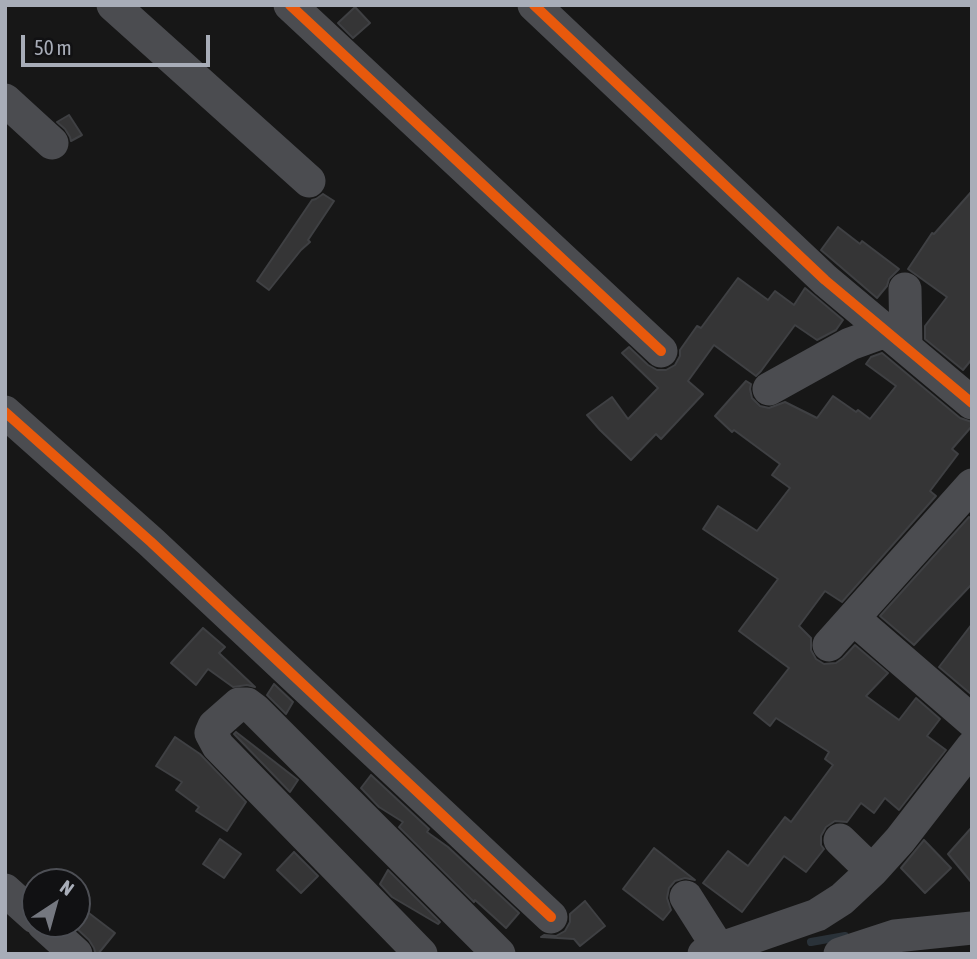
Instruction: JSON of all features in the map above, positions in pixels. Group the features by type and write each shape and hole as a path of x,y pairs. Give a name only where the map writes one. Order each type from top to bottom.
{"street":[{"path":"113,5 309,181"},
{"path":"289,5 661,351"},
{"path":"534,5 825,280 972,403"},
{"path":"5,100 52,144"},
{"path":"896,340 905,289"},
{"path":"769,389 850,344 896,340"},
{"path":"5,412 151,542 551,917"},
{"path":"829,645 968,496"},
{"path":"853,618 972,721"},
{"path":"421,954 218,746 211,733 214,726 239,704 247,704 255,710 499,954"},
{"path":"686,897 711,951 769,943 842,898 872,871 900,840 972,747"},
{"path":"840,840 872,871"},
{"path":"5,890 21,904"},
{"path":"840,954 895,936 972,928"},
{"path":"58,938 76,954"}],"building":[{"path":"355,7 370,23 353,38 338,23"},
{"path":"69,115 82,135 71,141 65,129 57,122"},
{"path":"972,191 972,359 963,370 925,339 925,326 947,297 908,269 932,233 934,234"},
{"path":"323,194 334,201 308,240 310,242 269,290 257,281 312,200"},
{"path":"838,227 899,269 877,298 821,250"},
{"path":"738,278 768,300 775,291 794,305 805,288 843,320 836,330 817,340 795,325 756,376 714,345 688,381 703,394 661,439 656,434 631,460 587,415 612,397 628,419 658,388 622,353 629,347 657,370 666,370 675,365 680,350 697,326 701,328"},
{"path":"882,353 960,418 972,422 972,426 952,449 958,454 930,491 936,496 842,602 825,591 799,626 811,638 811,650 816,659 824,664 836,663 855,645 888,673 866,696 899,720 916,698 940,719 927,736 946,750 899,810 885,798 874,813 861,803 847,822 835,821 826,827 821,836 824,849 806,872 784,856 742,912 703,883 728,851 748,866 785,817 791,822 833,765 825,759 829,752 776,718 770,726 754,713 789,668 739,631 778,579 703,529 718,506 757,531 790,488 772,475 780,464 734,430 732,432 715,416 746,381 751,384 752,398 760,406 769,408 785,402 817,418 833,396 870,419 896,386 866,364 871,357"},
{"path":"969,517 972,519 972,584 914,645 880,616"},
{"path":"972,624 972,695 939,667"},
{"path":"203,628 225,647 219,653 255,687 233,687 208,669 196,685 171,663"},
{"path":"274,684 293,702 286,714 267,695"},
{"path":"236,732 298,780 290,792 234,734"},
{"path":"175,737 200,754 246,802 227,831 196,811 199,807 176,790 182,782 156,766"},
{"path":"371,775 429,829 427,832 448,847 519,913 506,928 475,900 474,902 399,827 403,822 379,807 361,788"},
{"path":"972,827 972,883 948,854"},
{"path":"220,839 241,854 224,878 203,864"},
{"path":"924,840 951,868 925,893 901,868"},
{"path":"654,848 695,880 685,878 675,881 669,888 667,898 671,910 663,920 623,889"},
{"path":"294,852 318,876 301,893 277,870"},
{"path":"388,870 440,922 438,924 392,897 380,884"},
{"path":"585,901 605,926 580,946 574,939 541,937 556,936 565,931 570,922 570,914"},
{"path":"91,915 115,933 98,954 87,938 91,938"}],"waterway":[{"path":"811,942 845,936"}],"cycle path":[{"path":"290,5 661,351"},
{"path":"534,5 825,280 972,403"},
{"path":"5,412 151,542 551,917"}]}
